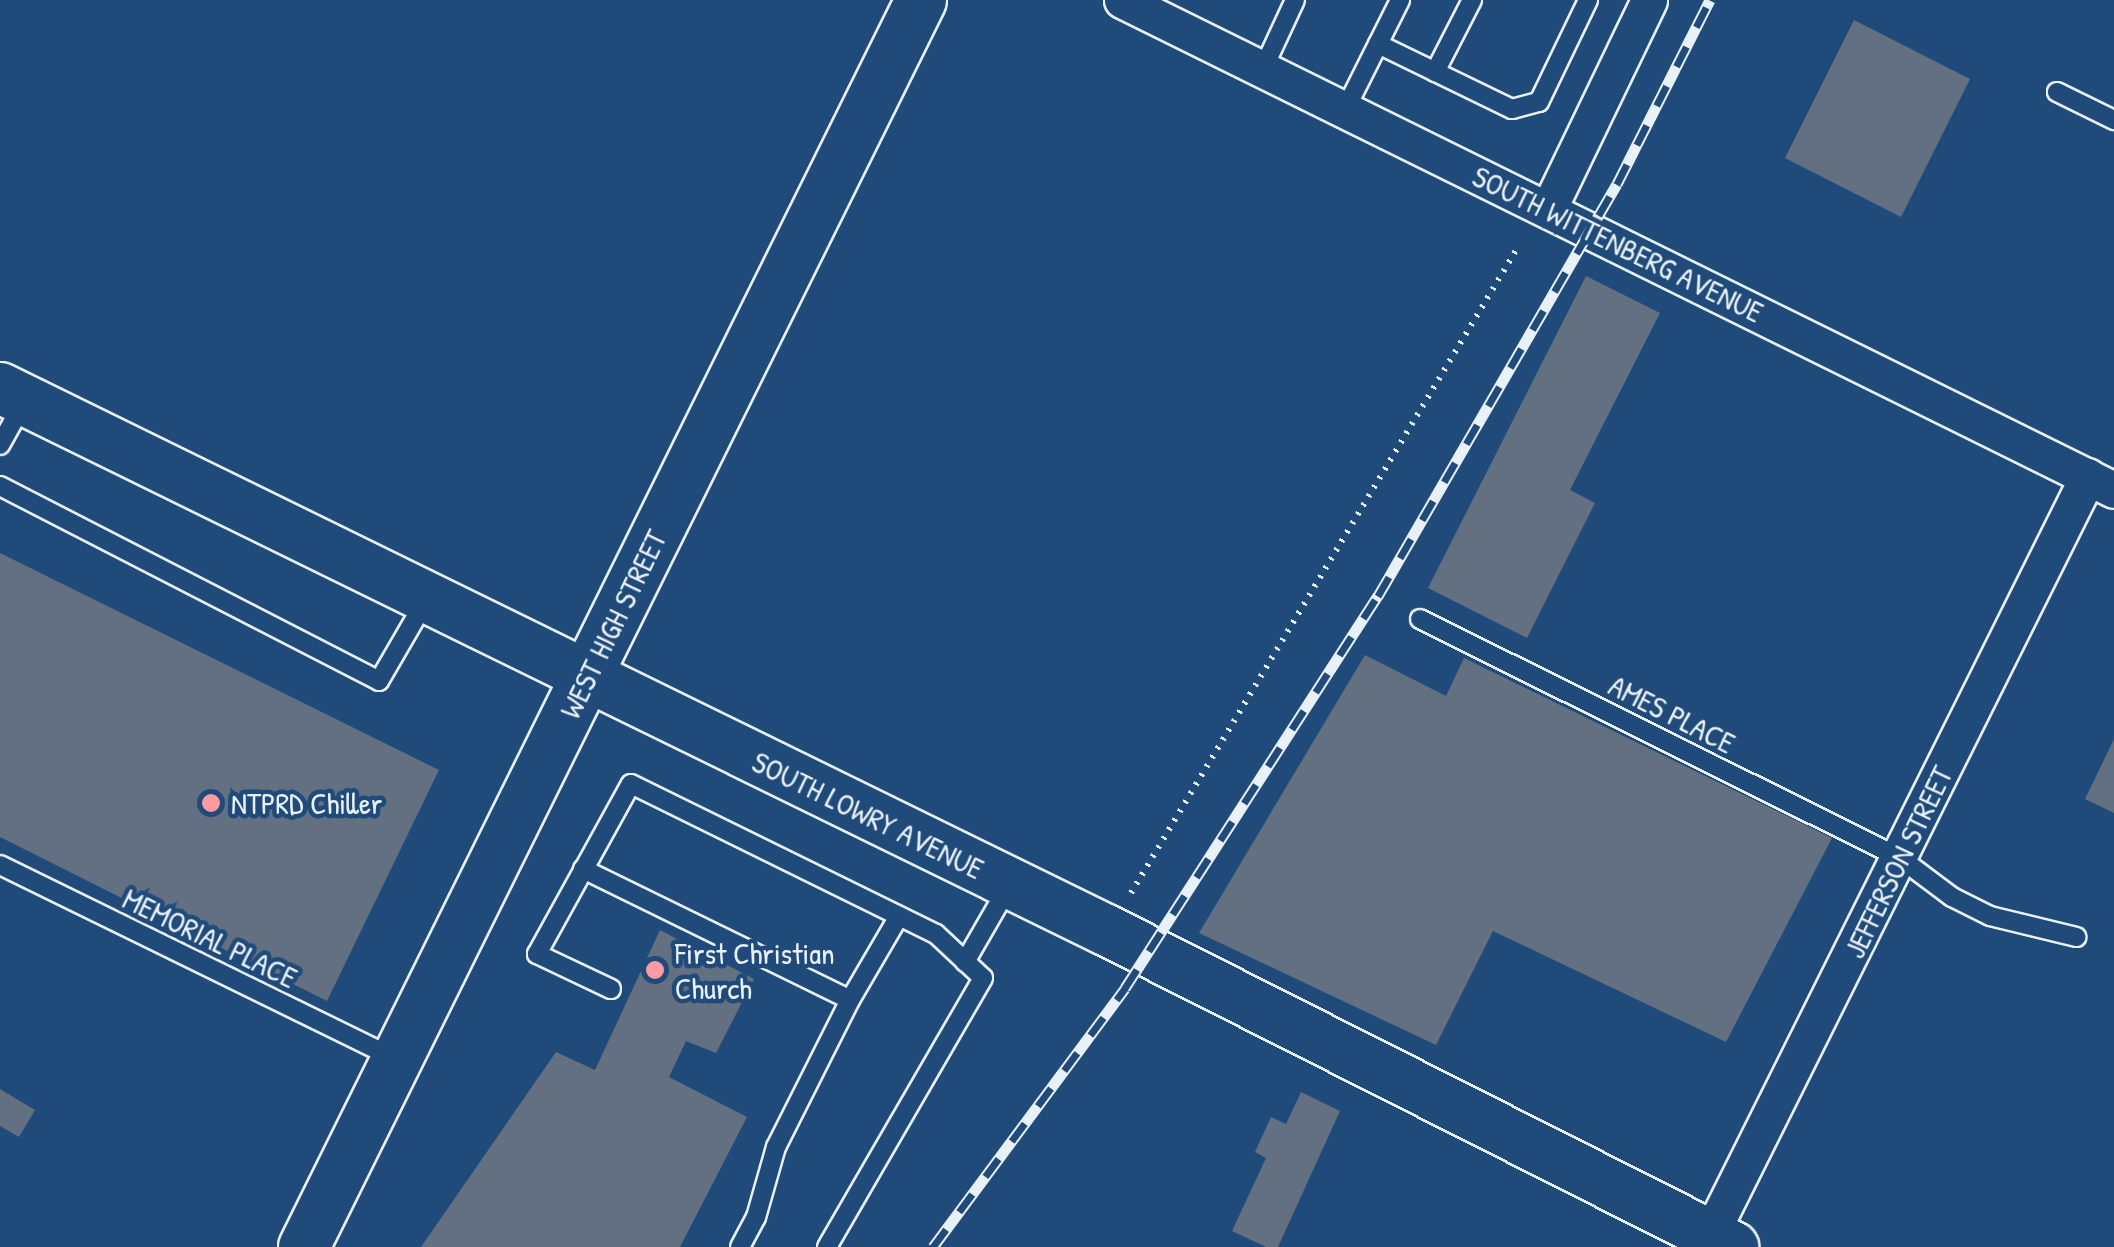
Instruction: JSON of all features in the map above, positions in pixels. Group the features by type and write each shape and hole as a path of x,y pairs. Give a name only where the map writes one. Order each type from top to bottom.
{"street":[{"name":"WEST HIGH STREET","path":"304,1247 921,0"},
{"name":"SOUTH WITTENBERG AVENUE","path":"1122,0 1170,10 1263,69 2101,483"},
{"path":"1548,210 1649,0"},
{"name":"SOUTH LOWRY AVENUE","path":"12,394 1010,884 1716,1243"},
{"name":"JEFFERSON STREET","path":"1716,1243 1900,858 2101,483"}],"lane":[{"path":"1263,69 1295,0"},
{"path":"1345,110 1400,0"},
{"path":"1435,72 1472,0"},
{"path":"1378,44 1512,109 1539,102 1588,0"},
{"path":"2057,92 2114,120"},
{"path":"0,445 12,394"},
{"path":"0,486 379,681 426,599"},
{"name":"AMES PLACE","path":"1420,618 1900,858 1952,897 1990,916 2076,937"},
{"path":"611,989 537,954 630,784 936,934 982,978 827,1247"},
{"name":"MEMORIAL PLACE","path":"0,864 397,1059"},
{"path":"584,870 850,1000"},
{"path":"965,962 1010,884"},
{"path":"740,1247 756,1216 776,1147 850,1000 900,916"}],"path":[{"path":"1121,909 1518,247"}],"building":[{"path":"1854,20 1970,79 1901,217 1785,158"},
{"path":"1586,276 1660,313 1570,490 1595,503 1527,638 1428,588"},
{"name":"NTPRD Chiller","path":"0,553 439,770 327,1001 0,837"},
{"path":"1365,655 1446,696 1464,658 1832,838 1726,1042 1493,931 1436,1045 1199,933"},
{"path":"2114,739 2114,813 2085,799"},
{"path":"660,930 754,979 716,1053 686,1041 669,1077 747,1117 680,1247 421,1247 556,1052 595,1070"},
{"path":"0,1089 35,1110 19,1137 0,1126"},
{"path":"1301,1092 1340,1111 1278,1247 1266,1247 1232,1231 1266,1158 1255,1152 1271,1117 1286,1124"}],"railway":[{"path":"933,1247 1125,988 1378,596 1617,184 1710,0"}],"place":[{"name":"NTPRD Chiller","path":"211,803"},
{"name":"First Christian Church","path":"655,970"}]}
